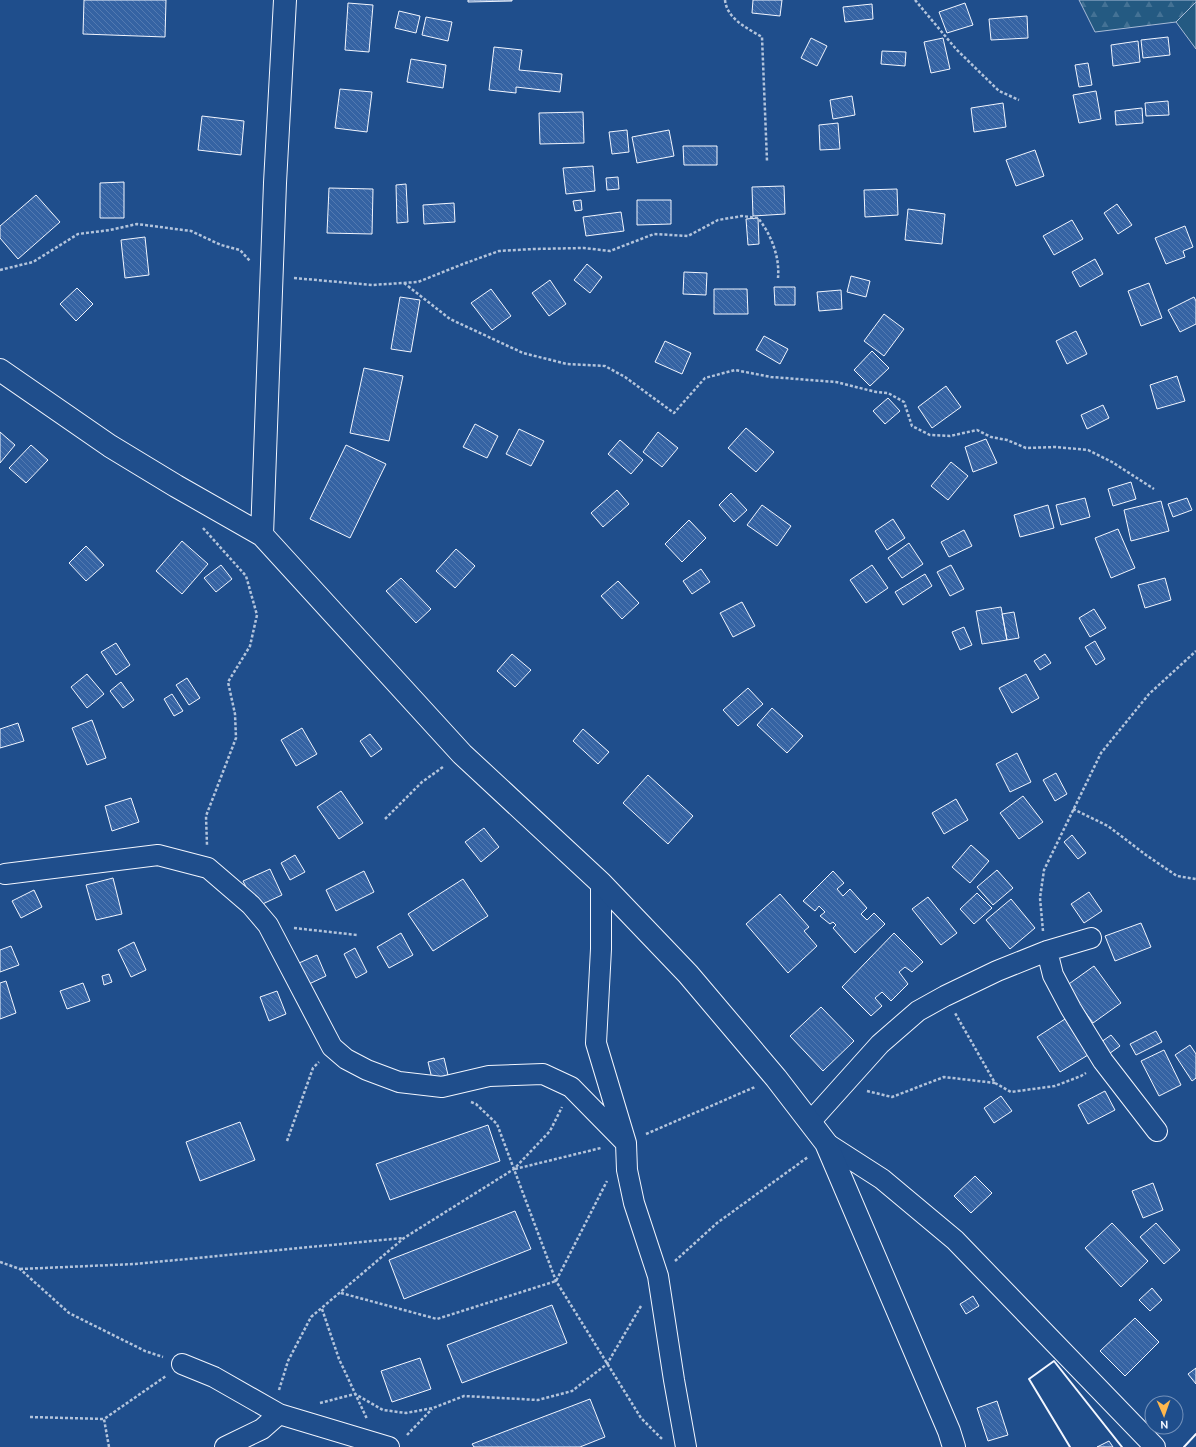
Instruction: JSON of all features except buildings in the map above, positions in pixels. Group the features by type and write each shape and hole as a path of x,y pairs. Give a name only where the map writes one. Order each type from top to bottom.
{"street":[{"path":"262,535 271,276 284,0"},
{"path":"0,370 110,446 262,535 462,754 601,883 688,974 776,1078 826,1143 946,1424 954,1447"},
{"path":"5,874 158,855 208,868 251,906 268,925 332,1047 346,1059 367,1070 399,1082 442,1087 489,1076 543,1074 571,1087 626,1142"},
{"path":"601,883 601,950 596,1043 626,1142 627,1170 634,1203 658,1276 686,1447"},
{"path":"810,1122 880,1044 918,1011 997,971 1047,950 1091,938"},
{"path":"1047,950 1053,975 1103,1062 1156,1131"},
{"path":"826,1143 882,1179 955,1240 1155,1447"},
{"path":"182,1364 214,1377 279,1414 385,1446"},
{"path":"225,1447 262,1430 279,1414"}],"path":[{"path":"725,0 726,7 738,24 762,37 767,161"},
{"path":"915,0 956,49 999,91 1019,100"},
{"path":"0,270 33,262 78,234 110,230 137,224 191,231 221,245 240,250 252,264 271,276 372,285 418,282 499,251 584,248 610,251 654,234 688,236 718,220 742,216 758,218 767,229 772,238 779,269 778,278"},
{"path":"404,283 450,319 523,353 567,364 605,366 625,376 674,413 705,378 735,370 771,377 836,382 876,392 888,393 904,402 912,426 930,435 950,436 978,430 991,437 1007,440 1026,448 1056,447 1088,450 1112,462 1154,489"},
{"path":"201,526 246,576 257,615 250,646 228,682 235,714 236,738 206,816 208,868"},
{"path":"1047,950 1042,923 1040,898 1044,870 1101,752 1149,694 1196,651"},
{"path":"385,819 422,782 462,754"},
{"path":"1073,809 1108,826 1177,876 1196,879"},
{"path":"268,925 357,935"},
{"path":"945,996 995,1083"},
{"path":"287,1141 313,1068 332,1047"},
{"path":"844,1084 892,1097 944,1077 995,1083 1011,1092 1055,1086 1081,1076 1103,1062"},
{"path":"514,1169 626,1142 776,1078"},
{"path":"442,1087 476,1104 497,1124 556,1281 641,1418 665,1442"},
{"path":"279,1414 277,1396 288,1361 312,1317 404,1238 514,1169 550,1131 571,1087"},
{"path":"355,1394 383,1410 406,1413 433,1408 464,1396 538,1400 572,1391 607,1364 658,1276 717,1223 826,1143"},
{"path":"340,1293 437,1319 556,1281 609,1177"},
{"path":"0,1262 20,1269 135,1264 404,1238"},
{"path":"20,1269 69,1313 145,1351 182,1364"},
{"path":"322,1309 339,1359 355,1394 385,1446"},
{"path":"30,1417 104,1419 182,1364"},
{"path":"406,1436 433,1408"},
{"path":"104,1419 109,1447"}],"green space":[{"path":"1079,0 1196,0 1196,2 1176,22 1095,32"},
{"path":"1196,2 1196,49 1176,22"}],"wall":[{"path":"1070,1447 1029,1379 1054,1361 1122,1447"},
{"path":"1184,1447 1196,1434"}]}
